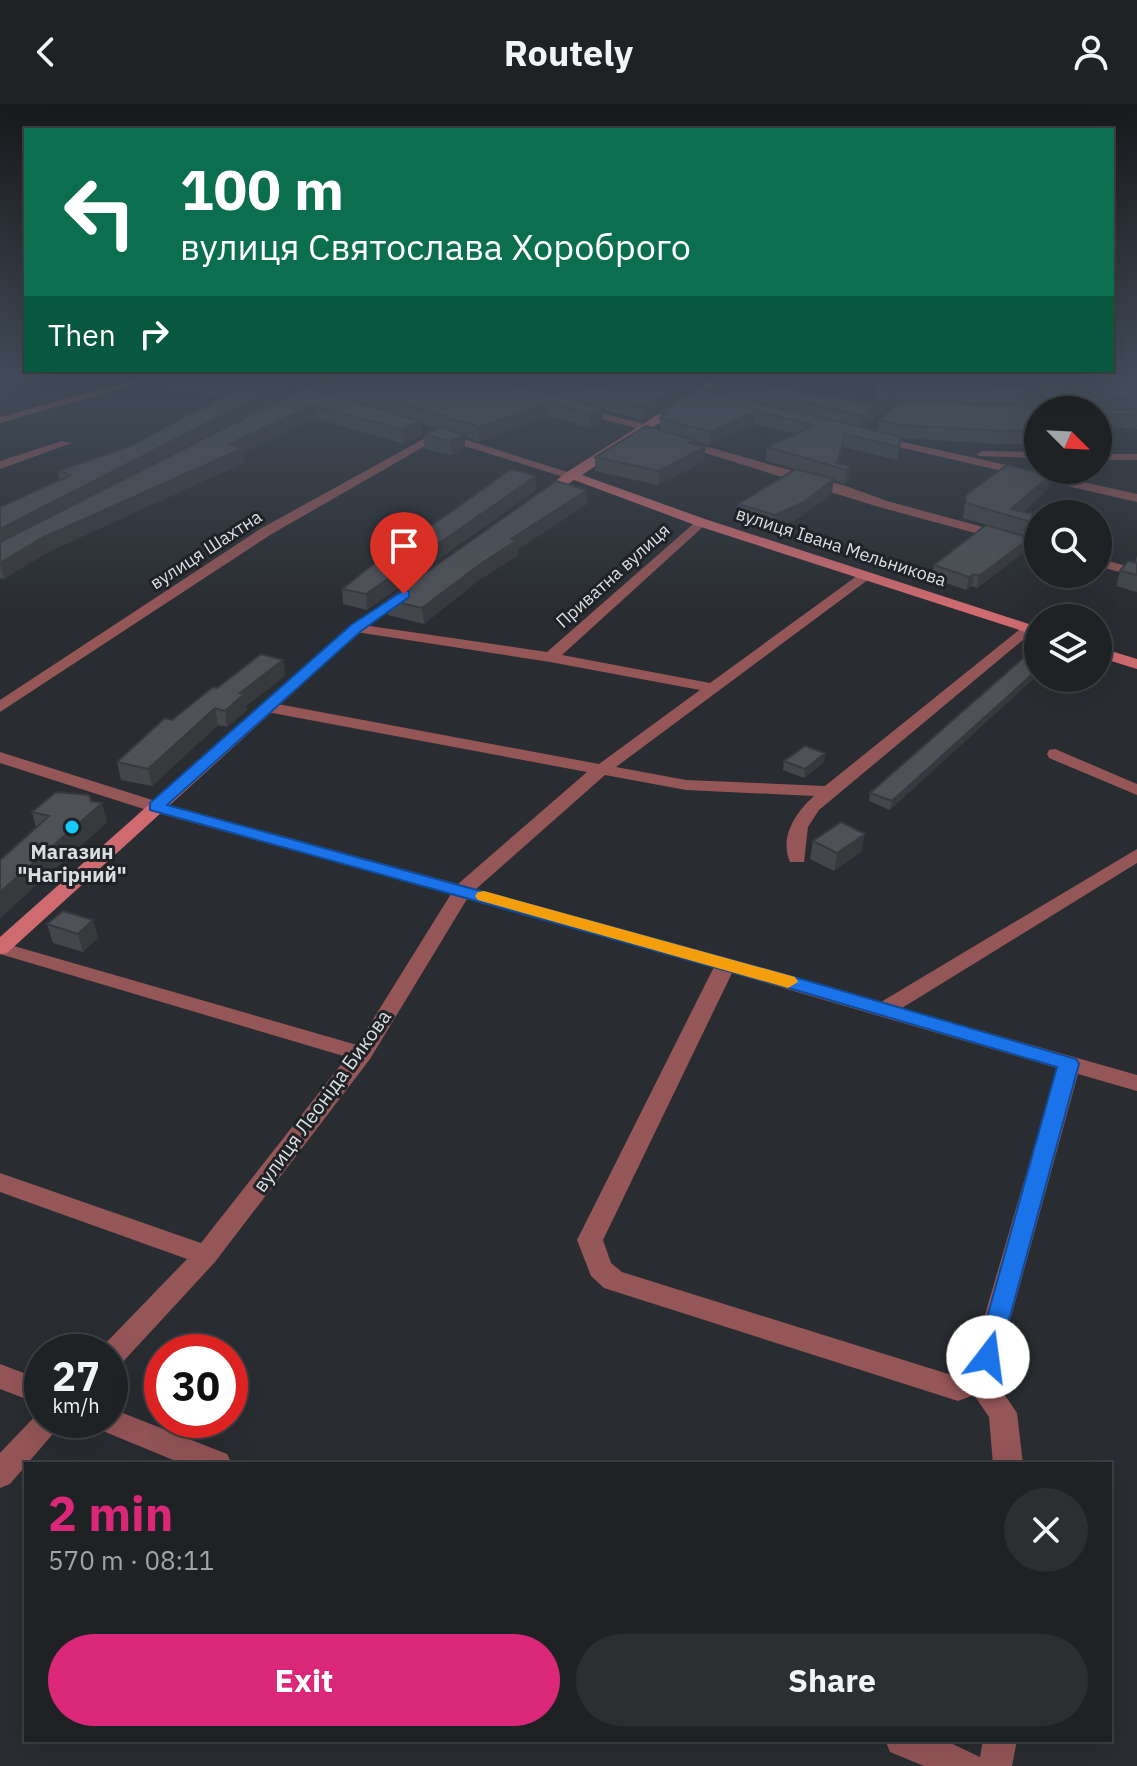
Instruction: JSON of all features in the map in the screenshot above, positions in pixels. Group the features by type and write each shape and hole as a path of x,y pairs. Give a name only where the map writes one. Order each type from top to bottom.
{"street":[{"path":"0,465 31,455"},
{"name":"вулиця Шахтна","path":"0,707 265,532 395,455"},
{"name":"вулиця Івана Мельникова","path":"505,455 1024,628"},
{"path":"521,511 602,455"},
{"path":"727,455 883,504 1024,542"},
{"path":"946,455 1137,498"},
{"path":"1112,457 1137,457"},
{"name":"Приватна вулиця","path":"550,657 700,522"},
{"path":"1112,566 1137,573"},
{"name":"вулиця Леоніда Бикова","path":"128,1338 206,1255 362,1054 463,890 600,771 866,576"},
{"path":"0,948 356,628 419,583"},
{"path":"356,628 550,657 713,688"},
{"path":"797,858 796,835 800,818 829,791 1024,639"},
{"path":"1112,656 1137,664"},
{"path":"267,707 686,785 829,791"},
{"path":"1055,754 1137,790"},
{"path":"0,757 156,807 463,890 1137,1083"},
{"path":"884,1009 1137,855"},
{"path":"0,948 362,1054"},
{"path":"726,964 590,1240 600,1269 613,1280 958,1389 979,1381 988,1357 1069,1064"},
{"path":"0,1182 206,1255"},
{"path":"0,1376 24,1386"},
{"path":"979,1381 1003,1413 1008,1462"},
{"path":"128,1428 212,1462"},
{"path":"0,1474 31,1438"},
{"path":"907,1742 966,1766"},
{"path":"995,1766 1000,1742"}],"building":[{"path":"105,455 145,455 0,529 0,507 71,475 58,471"},
{"path":"173,455 228,455 42,538 0,563 0,542"},
{"path":"599,455 691,455 659,471 595,457"},
{"path":"793,455 839,455 837,463 850,467 846,470"},
{"path":"1007,465 1024,469 1024,484 1040,484 1011,509 1024,512 1024,520 966,503 966,495"},
{"path":"511,469 536,476 366,594 342,589 404,540 408,541"},
{"path":"796,469 834,479 804,502 775,515 738,504"},
{"path":"556,481 587,490 511,539 517,540 422,608 387,600"},
{"path":"986,525 1024,536 1024,542 979,576 974,574 969,577 934,565"},
{"path":"1128,561 1137,563 1137,575 1120,571"},
{"path":"261,654 283,660 240,693 244,694 225,711 215,708 148,769 117,762 165,718 172,720"},
{"path":"1024,657 1024,682 892,801 870,793"},
{"path":"805,746 825,753 805,769 784,761"},
{"path":"56,792 89,795 91,801 102,803 0,892 0,860 49,816 32,812"},
{"path":"841,822 865,834 837,853 813,841"},
{"path":"63,911 93,920 78,934 47,924"}],"slow traffic":[{"path":"484,896 788,982"}],"place":[{"name":"Магазин \"Нагірний\"","path":"72,827"}],"route":[{"path":"404,594 356,628 156,807 805,986 1069,1064 988,1357"}]}
